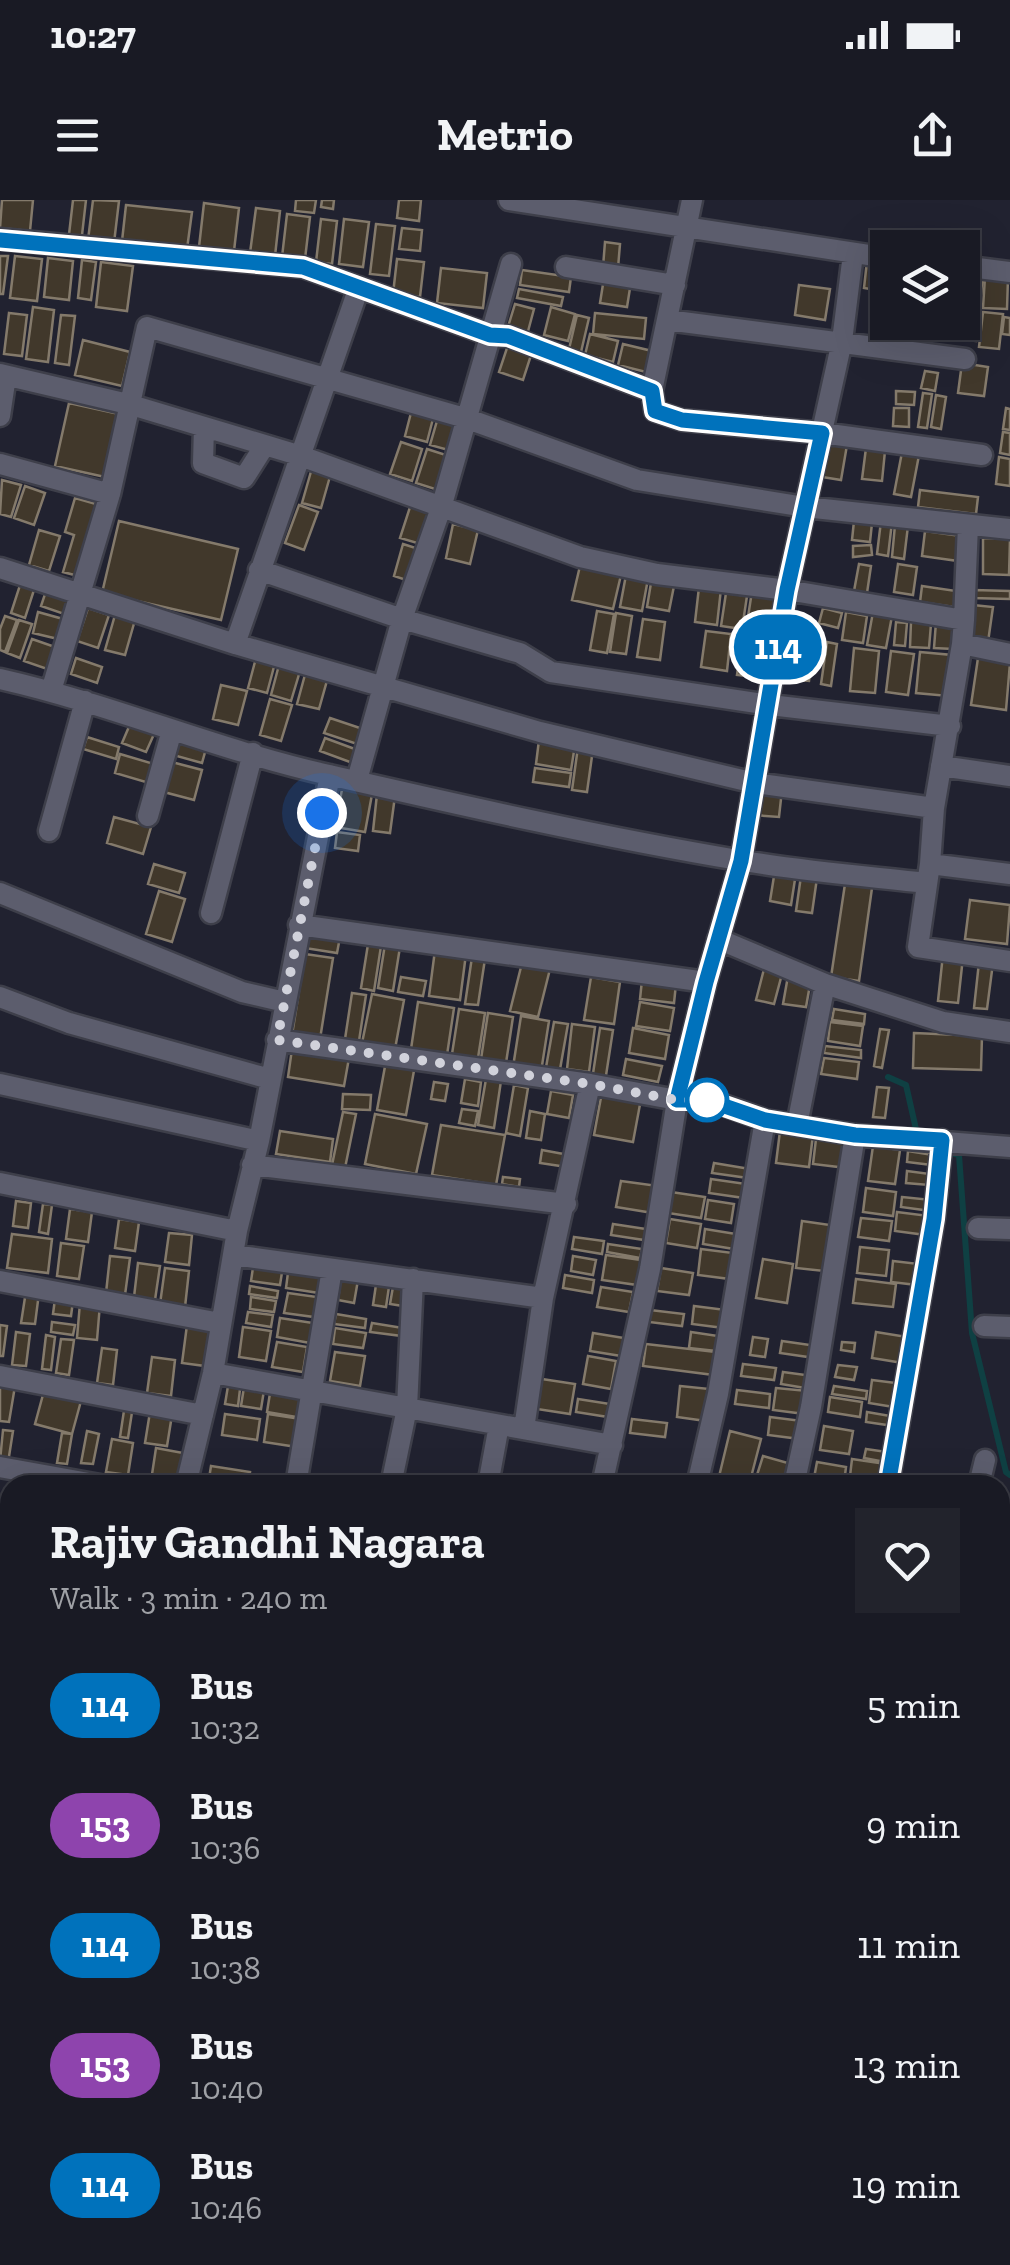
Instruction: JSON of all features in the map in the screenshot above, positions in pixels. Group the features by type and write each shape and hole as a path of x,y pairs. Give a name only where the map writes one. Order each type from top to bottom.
{"street":[{"path":"510,200 870,256"},
{"path":"692,200 652,391 655,411 682,420 982,454"},
{"path":"0,240 303,267 490,335 508,336 652,391"},
{"path":"604,1475 650,1269 677,1100 741,861 787,590 842,341 852,254"},
{"path":"357,780 402,618 441,508 511,264"},
{"path":"566,267 675,285"},
{"path":"980,268 1010,272"},
{"path":"234,644 358,287"},
{"path":"667,320 965,360"},
{"path":"51,690 110,494 147,327 465,418 637,480 805,507 1010,529"},
{"path":"0,416 3,375 128,404 298,455 580,557 657,574 787,590 964,620"},
{"path":"204,427 202,463 244,478 265,445"},
{"path":"0,464 110,494"},
{"path":"968,525 962,644 934,808 918,947 1010,962"},
{"path":"0,568 234,644 540,732 755,783 934,808"},
{"path":"259,570 520,652 551,672 770,705 950,726"},
{"path":"962,644 1010,654"},
{"path":"0,680 51,690 330,776 741,861 928,874 1010,874"},
{"path":"49,832 85,702"},
{"path":"148,816 172,730"},
{"path":"211,913 253,753"},
{"path":"941,766 1010,776"},
{"path":"189,1475 213,1373 237,1231 259,1141 330,776"},
{"path":"0,893 242,992 285,1002"},
{"path":"299,925 706,982"},
{"path":"718,938 825,984 944,1022 1010,1032"},
{"path":"797,1125 825,984"},
{"path":"0,997 69,1023 270,1079"},
{"path":"277,1040 677,1100 707,1100 765,1120 855,1135 1010,1147"},
{"path":"0,1084 259,1141"},
{"path":"524,1429 543,1298 590,1084"},
{"path":"700,1475 765,1120"},
{"path":"796,1475 811,1407 855,1135"},
{"path":"890,1475 934,1219 932,1143"},
{"path":"252,1165 566,1204"},
{"path":"0,1183 237,1231"},
{"path":"978,1228 1010,1229"},
{"path":"234,1255 543,1298"},
{"path":"298,1475 332,1269"},
{"path":"393,1475 407,1408 413,1279"},
{"path":"0,1281 220,1324"},
{"path":"984,1326 1010,1327"},
{"path":"213,1373 612,1445"},
{"path":"0,1376 204,1415"},
{"path":"490,1475 499,1425"},
{"path":"982,1475 985,1460"},
{"path":"0,1467 33,1475"}],"building":[{"path":"2,200 33,200 30,231 0,228"},
{"path":"73,200 86,200 81,244 68,243"},
{"path":"93,200 119,201 114,243 88,240"},
{"path":"296,200 316,200 314,213 295,211"},
{"path":"322,200 334,200 333,209 321,207"},
{"path":"399,200 421,200 419,221 397,218"},
{"path":"204,203 239,208 234,251 199,247"},
{"path":"126,205 192,212 187,249 122,241"},
{"path":"256,208 280,211 275,256 250,253"},
{"path":"287,214 310,217 305,259 282,257"},
{"path":"321,219 337,221 332,264 316,262"},
{"path":"344,219 369,222 363,267 339,264"},
{"path":"376,224 395,226 389,276 370,274"},
{"path":"402,228 422,230 420,251 399,249"},
{"path":"605,242 620,244 618,268 603,267"},
{"path":"0,256 8,256 3,294 0,294"},
{"path":"15,256 42,259 37,301 10,298"},
{"path":"48,258 73,261 69,300 44,297"},
{"path":"397,259 424,262 420,297 393,294"},
{"path":"82,260 96,262 91,300 78,298"},
{"path":"867,261 870,261 870,289 864,288"},
{"path":"101,262 133,266 127,311 96,307"},
{"path":"441,268 487,273 483,308 437,303"},
{"path":"522,270 571,277 569,292 520,285"},
{"path":"985,277 1008,278 1007,309 983,308"},
{"path":"604,278 631,282 627,307 600,303"},
{"path":"799,285 830,289 825,320 795,315"},
{"path":"519,289 563,297 561,306 517,298"},
{"path":"515,304 534,309 527,335 507,330"},
{"path":"33,307 54,310 48,362 26,359"},
{"path":"551,307 575,314 568,341 544,335"},
{"path":"983,312 1003,314 999,349 979,347"},
{"path":"9,313 27,315 22,356 4,354"},
{"path":"595,313 646,318 644,339 593,334"},
{"path":"61,315 75,316 69,365 55,363"},
{"path":"577,315 589,318 581,352 569,349"},
{"path":"1004,317 1010,318 1010,335 1002,334"},
{"path":"590,334 618,341 613,362 585,355"},
{"path":"83,340 130,352 122,386 75,375"},
{"path":"509,342 533,349 523,380 499,372"},
{"path":"623,344 652,351 646,372 618,365"},
{"path":"962,363 988,367 984,396 958,393"},
{"path":"925,371 938,373 935,391 921,388"},
{"path":"896,391 915,392 914,405 896,404"},
{"path":"923,393 932,394 927,428 918,427"},
{"path":"936,395 946,397 941,429 931,427"},
{"path":"69,403 119,414 105,477 55,466"},
{"path":"413,405 435,411 427,442 405,436"},
{"path":"894,408 909,408 909,427 893,426"},
{"path":"1006,408 1010,409 1010,430 1003,429"},
{"path":"439,414 461,420 452,451 430,445"},
{"path":"1003,432 1010,433 1010,455 1000,453"},
{"path":"822,441 847,445 841,480 816,476"},
{"path":"401,442 422,449 412,481 390,474"},
{"path":"903,447 920,450 911,497 894,494"},
{"path":"866,448 885,451 882,481 862,479"},
{"path":"427,449 449,456 438,490 416,483"},
{"path":"999,457 1010,459 1010,486 996,484"},
{"path":"312,468 331,473 321,508 302,503"},
{"path":"2,480 21,485 11,517 0,514"},
{"path":"25,486 45,493 34,525 14,518"},
{"path":"920,490 978,497 976,514 918,507"},
{"path":"75,498 103,506 82,577 63,572 74,535 65,532"},
{"path":"411,504 434,512 424,545 400,538"},
{"path":"299,505 318,512 304,550 285,543"},
{"path":"119,521 238,549 221,620 102,593"},
{"path":"854,521 872,523 870,542 852,540"},
{"path":"881,521 892,522 888,556 877,554"},
{"path":"453,524 478,530 470,564 446,558"},
{"path":"895,525 908,526 904,559 892,557"},
{"path":"39,530 60,536 49,571 29,565"},
{"path":"925,531 961,536 958,561 922,556"},
{"path":"983,538 1010,539 1009,575 983,574"},
{"path":"403,544 422,550 412,582 394,576"},
{"path":"871,545 872,555 853,557 853,546"},
{"path":"859,564 871,566 867,593 854,591"},
{"path":"898,564 917,567 913,595 894,592"},
{"path":"580,566 621,575 613,609 572,600"},
{"path":"626,575 648,579 642,611 620,607"},
{"path":"652,577 675,581 669,611 647,607"},
{"path":"20,585 34,590 25,618 11,613"},
{"path":"922,586 956,591 954,607 920,602"},
{"path":"699,587 721,589 717,625 695,622"},
{"path":"973,590 1010,591 1010,599 972,598"},
{"path":"46,591 72,600 67,615 41,606"},
{"path":"752,591 776,595 770,634 746,630"},
{"path":"726,593 747,596 742,629 721,626"},
{"path":"973,605 993,607 988,642 968,639"},
{"path":"88,608 109,615 98,648 77,641"},
{"path":"823,608 842,613 838,628 819,623"},
{"path":"597,611 614,614 607,653 590,650"},
{"path":"38,612 63,619 58,639 33,633"},
{"path":"846,612 867,616 863,643 842,640"},
{"path":"873,612 892,616 886,648 867,645"},
{"path":"616,613 632,616 626,654 610,652"},
{"path":"115,615 135,620 125,655 105,650"},
{"path":"5,616 17,620 5,652 0,650 0,629"},
{"path":"643,619 665,622 660,660 637,657"},
{"path":"19,620 32,624 20,658 7,653"},
{"path":"896,622 907,623 905,646 894,645"},
{"path":"911,622 931,624 929,648 910,647"},
{"path":"936,622 955,624 953,649 934,648"},
{"path":"706,631 731,634 727,671 701,667"},
{"path":"787,635 817,639 814,663 784,659"},
{"path":"32,639 58,648 50,670 24,661"},
{"path":"827,642 837,644 831,686 821,684"},
{"path":"741,648 766,651 763,678 737,675"},
{"path":"854,648 879,651 875,693 850,691"},
{"path":"891,651 914,654 908,695 886,692"},
{"path":"920,652 952,655 948,696 916,693"},
{"path":"76,658 102,667 97,683 71,674"},
{"path":"256,658 275,663 267,693 248,688"},
{"path":"978,658 1010,663 1006,710 971,705"},
{"path":"279,665 300,671 291,701 271,695"},
{"path":"788,669 810,672 809,681 787,679"},
{"path":"306,671 328,677 319,709 297,704"},
{"path":"221,685 247,691 238,725 213,719"},
{"path":"270,699 292,705 281,741 260,735"},
{"path":"330,718 369,731 363,746 324,733"},
{"path":"131,722 155,732 146,752 122,743"},
{"path":"87,737 119,747 116,759 83,749"},
{"path":"178,737 207,745 202,763 173,755"},
{"path":"325,738 363,752 358,765 320,751"},
{"path":"539,740 575,745 571,770 536,764"},
{"path":"578,747 593,749 587,792 572,790"},
{"path":"120,754 154,764 149,783 115,773"},
{"path":"168,761 202,770 194,800 160,791"},
{"path":"535,768 571,773 569,787 533,782"},
{"path":"343,784 373,789 365,832 335,827"},
{"path":"758,788 782,790 779,817 754,815"},
{"path":"377,794 395,796 390,833 373,831"},
{"path":"114,817 151,827 143,854 107,843"},
{"path":"337,832 360,835 358,851 335,848"},
{"path":"154,864 185,873 179,893 148,884"},
{"path":"775,870 796,873 791,905 770,901"},
{"path":"801,876 817,878 812,913 796,911"},
{"path":"845,884 872,888 859,981 831,977"},
{"path":"159,891 185,899 172,942 146,934"},
{"path":"970,900 1010,905 1007,944 965,939"},
{"path":"308,932 340,937 337,953 305,948"},
{"path":"369,938 382,940 374,991 361,988"},
{"path":"385,944 400,947 393,991 378,988"},
{"path":"435,950 466,954 460,1000 429,996"},
{"path":"305,954 333,958 320,1039 292,1035"},
{"path":"943,954 963,957 958,1003 938,1001"},
{"path":"472,957 485,959 478,1005 465,1004"},
{"path":"979,962 993,963 987,1009 974,1008"},
{"path":"522,963 550,969 538,1017 510,1011"},
{"path":"764,969 782,974 774,1004 756,1000"},
{"path":"788,976 811,979 806,1007 783,1004"},
{"path":"401,977 426,981 423,996 398,992"},
{"path":"591,977 620,982 614,1024 584,1020"},
{"path":"642,980 676,984 674,1003 640,999"},
{"path":"352,993 366,995 359,1041 345,1039"},
{"path":"372,994 404,1000 395,1049 362,1043"},
{"path":"418,1002 454,1008 447,1055 411,1049"},
{"path":"640,1002 674,1008 670,1031 636,1026"},
{"path":"459,1009 485,1013 478,1058 452,1054"},
{"path":"834,1009 865,1014 864,1024 832,1020"},
{"path":"488,1013 513,1017 506,1063 481,1059"},
{"path":"521,1016 549,1021 541,1072 513,1067"},
{"path":"554,1022 568,1024 559,1075 545,1073"},
{"path":"830,1022 863,1026 860,1046 828,1041"},
{"path":"572,1024 595,1027 589,1072 567,1069"},
{"path":"600,1028 613,1030 605,1082 592,1080"},
{"path":"633,1028 669,1035 665,1059 629,1053"},
{"path":"880,1029 889,1030 882,1068 874,1066"},
{"path":"914,1033 982,1036 981,1070 913,1068"},
{"path":"825,1046 861,1050 861,1058 824,1053"},
{"path":"292,1049 349,1058 344,1086 288,1077"},
{"path":"824,1058 859,1062 857,1079 821,1074"},
{"path":"626,1059 662,1066 658,1082 623,1075"},
{"path":"386,1061 415,1065 406,1115 377,1110"},
{"path":"465,1079 481,1082 478,1106 461,1103"},
{"path":"486,1079 501,1081 494,1128 478,1125"},
{"path":"434,1082 448,1084 445,1101 431,1099"},
{"path":"514,1085 528,1088 520,1136 506,1133"},
{"path":"877,1087 889,1088 885,1118 873,1117"},
{"path":"551,1091 573,1095 569,1118 547,1114"},
{"path":"602,1092 641,1099 633,1142 594,1135"},
{"path":"343,1094 371,1095 370,1110 342,1109"},
{"path":"462,1109 478,1111 475,1126 459,1123"},
{"path":"530,1111 545,1114 541,1140 526,1138"},
{"path":"343,1112 356,1114 345,1168 332,1165"},
{"path":"375,1114 427,1124 416,1174 365,1164"},
{"path":"441,1125 505,1135 496,1185 432,1175"},
{"path":"280,1131 333,1139 330,1162 276,1154"},
{"path":"780,1131 813,1135 809,1167 776,1163"},
{"path":"816,1139 850,1143 847,1168 813,1164"},
{"path":"873,1146 900,1150 895,1184 868,1181"},
{"path":"542,1150 569,1155 567,1167 540,1163"},
{"path":"908,1151 933,1155 932,1165 907,1162"},
{"path":"714,1163 750,1169 748,1178 712,1173"},
{"path":"907,1171 930,1174 929,1185 906,1183"},
{"path":"503,1177 520,1179 519,1187 502,1184"},
{"path":"711,1179 746,1184 744,1198 709,1193"},
{"path":"621,1181 658,1186 653,1213 616,1207"},
{"path":"866,1188 896,1192 893,1216 863,1212"},
{"path":"671,1192 705,1197 701,1218 668,1213"},
{"path":"902,1197 932,1200 931,1211 901,1207"},
{"path":"708,1200 734,1204 731,1223 705,1219"},
{"path":"16,1201 31,1203 28,1228 13,1226"},
{"path":"43,1204 52,1205 48,1234 39,1232"},
{"path":"70,1209 92,1212 88,1242 66,1239"},
{"path":"897,1212 929,1216 926,1235 895,1231"},
{"path":"861,1218 892,1221 889,1241 858,1237"},
{"path":"119,1219 139,1222 135,1251 115,1248"},
{"path":"670,1219 701,1224 697,1248 666,1243"},
{"path":"802,1221 830,1225 824,1271 796,1268"},
{"path":"613,1224 646,1229 644,1240 611,1235"},
{"path":"705,1229 736,1234 734,1249 703,1244"},
{"path":"169,1233 192,1235 189,1265 165,1262"},
{"path":"12,1234 52,1239 48,1273 7,1268"},
{"path":"574,1237 604,1241 602,1254 572,1249"},
{"path":"61,1243 84,1246 79,1279 57,1276"},
{"path":"608,1244 642,1249 640,1258 607,1252"},
{"path":"860,1247 889,1250 886,1276 857,1273"},
{"path":"701,1249 733,1253 730,1279 698,1275"},
{"path":"606,1255 641,1260 637,1285 602,1280"},
{"path":"110,1256 130,1258 125,1295 106,1293"},
{"path":"573,1256 596,1260 593,1275 571,1271"},
{"path":"763,1259 793,1264 787,1303 756,1298"},
{"path":"254,1261 283,1266 280,1285 251,1281"},
{"path":"893,1261 919,1264 917,1285 891,1282"},
{"path":"138,1263 160,1266 155,1300 134,1297"},
{"path":"289,1265 322,1270 319,1293 286,1288"},
{"path":"165,1268 189,1271 185,1307 160,1304"},
{"path":"661,1268 693,1273 689,1295 657,1291"},
{"path":"565,1275 594,1280 592,1293 563,1288"},
{"path":"341,1277 358,1280 354,1303 338,1300"},
{"path":"377,1278 390,1280 386,1307 373,1305"},
{"path":"856,1279 896,1284 893,1307 853,1303"},
{"path":"394,1281 406,1283 403,1306 390,1304"},
{"path":"250,1286 278,1291 277,1298 249,1294"},
{"path":"601,1287 633,1292 629,1312 597,1307"},
{"path":"26,1291 39,1293 35,1324 21,1323"},
{"path":"288,1293 317,1297 314,1317 284,1313"},
{"path":"251,1297 276,1301 274,1312 250,1309"},
{"path":"55,1299 73,1301 71,1316 53,1314"},
{"path":"80,1303 100,1304 97,1340 77,1338"},
{"path":"694,1306 726,1310 724,1328 692,1324"},
{"path":"650,1310 684,1314 682,1326 649,1322"},
{"path":"248,1312 273,1315 271,1327 246,1323"},
{"path":"336,1314 366,1319 365,1328 334,1324"},
{"path":"280,1318 313,1323 310,1343 277,1337"},
{"path":"52,1322 75,1325 73,1335 51,1332"},
{"path":"372,1323 403,1328 402,1336 370,1332"},
{"path":"0,1325 7,1326 3,1356 0,1356"},
{"path":"187,1325 210,1328 205,1366 182,1363"},
{"path":"243,1327 271,1331 266,1361 239,1357"},
{"path":"335,1328 366,1333 363,1348 333,1344"},
{"path":"16,1332 30,1334 26,1366 12,1365"},
{"path":"691,1332 718,1336 716,1351 689,1348"},
{"path":"876,1332 907,1337 903,1363 872,1358"},
{"path":"593,1333 624,1338 621,1356 590,1351"},
{"path":"46,1335 55,1337 51,1370 42,1369"},
{"path":"753,1337 768,1339 765,1357 750,1355"},
{"path":"61,1339 74,1340 69,1375 56,1373"},
{"path":"782,1341 817,1346 815,1358 780,1353"},
{"path":"277,1342 307,1347 303,1372 272,1367"},
{"path":"842,1342 855,1343 854,1352 841,1350"},
{"path":"646,1344 716,1352 714,1375 643,1366"},
{"path":"102,1348 117,1350 113,1385 97,1383"},
{"path":"335,1352 365,1356 360,1386 330,1381"},
{"path":"588,1356 616,1361 611,1389 583,1384"},
{"path":"152,1357 175,1360 171,1396 147,1393"},
{"path":"743,1364 776,1368 774,1380 741,1376"},
{"path":"838,1365 857,1367 854,1380 835,1377"},
{"path":"783,1372 813,1376 811,1389 781,1384"},
{"path":"542,1379 575,1384 570,1414 537,1409"},
{"path":"229,1380 241,1381 238,1406 225,1404"},
{"path":"872,1380 904,1384 900,1408 869,1403"},
{"path":"245,1381 265,1384 261,1409 241,1406"},
{"path":"0,1384 15,1386 9,1422 0,1421"},
{"path":"680,1386 710,1389 706,1421 677,1417"},
{"path":"834,1386 867,1391 866,1399 832,1394"},
{"path":"271,1387 306,1392 302,1418 267,1412"},
{"path":"776,1388 808,1391 805,1414 773,1410"},
{"path":"737,1390 770,1394 769,1408 735,1404"},
{"path":"44,1391 81,1401 72,1434 35,1424"},
{"path":"830,1397 862,1402 860,1417 828,1412"},
{"path":"578,1399 610,1404 608,1417 576,1412"},
{"path":"125,1404 133,1406 128,1438 120,1437"},
{"path":"150,1412 172,1415 167,1446 145,1443"},
{"path":"867,1412 896,1417 894,1426 866,1422"},
{"path":"225,1414 260,1419 257,1440 222,1435"},
{"path":"268,1414 301,1419 297,1447 264,1442"},
{"path":"770,1417 802,1421 800,1439 768,1435"},
{"path":"632,1419 667,1423 665,1437 630,1433"},
{"path":"824,1426 853,1431 849,1454 820,1450"},
{"path":"3,1430 13,1431 8,1463 0,1461"},
{"path":"87,1431 99,1434 93,1464 81,1463"},
{"path":"730,1431 761,1439 752,1475 719,1475"},
{"path":"62,1433 72,1434 67,1464 57,1463"},
{"path":"112,1439 133,1443 128,1475 106,1472"},
{"path":"156,1448 183,1453 180,1475 152,1475"},
{"path":"866,1449 887,1452 885,1462 864,1458"},
{"path":"763,1456 795,1465 792,1475 757,1475"},
{"path":"852,1459 886,1464 884,1475 850,1475"},
{"path":"817,1462 846,1467 845,1475 815,1475"},
{"path":"211,1466 250,1472 250,1475 210,1475"}],"waterway":[{"path":"888,1077 906,1085 918,1138"},
{"path":"943,1151 959,1155 972,1333 1006,1472 1010,1475"}],"bus line":[{"name":"114","path":"0,240 303,267 490,335 508,336 652,391 655,411 682,420 822,433 787,590 741,861 677,1100 707,1100 765,1120 855,1135 942,1140 934,1219 890,1475"}],"route":[{"path":"322,813 277,1040 677,1100 707,1100"}]}
